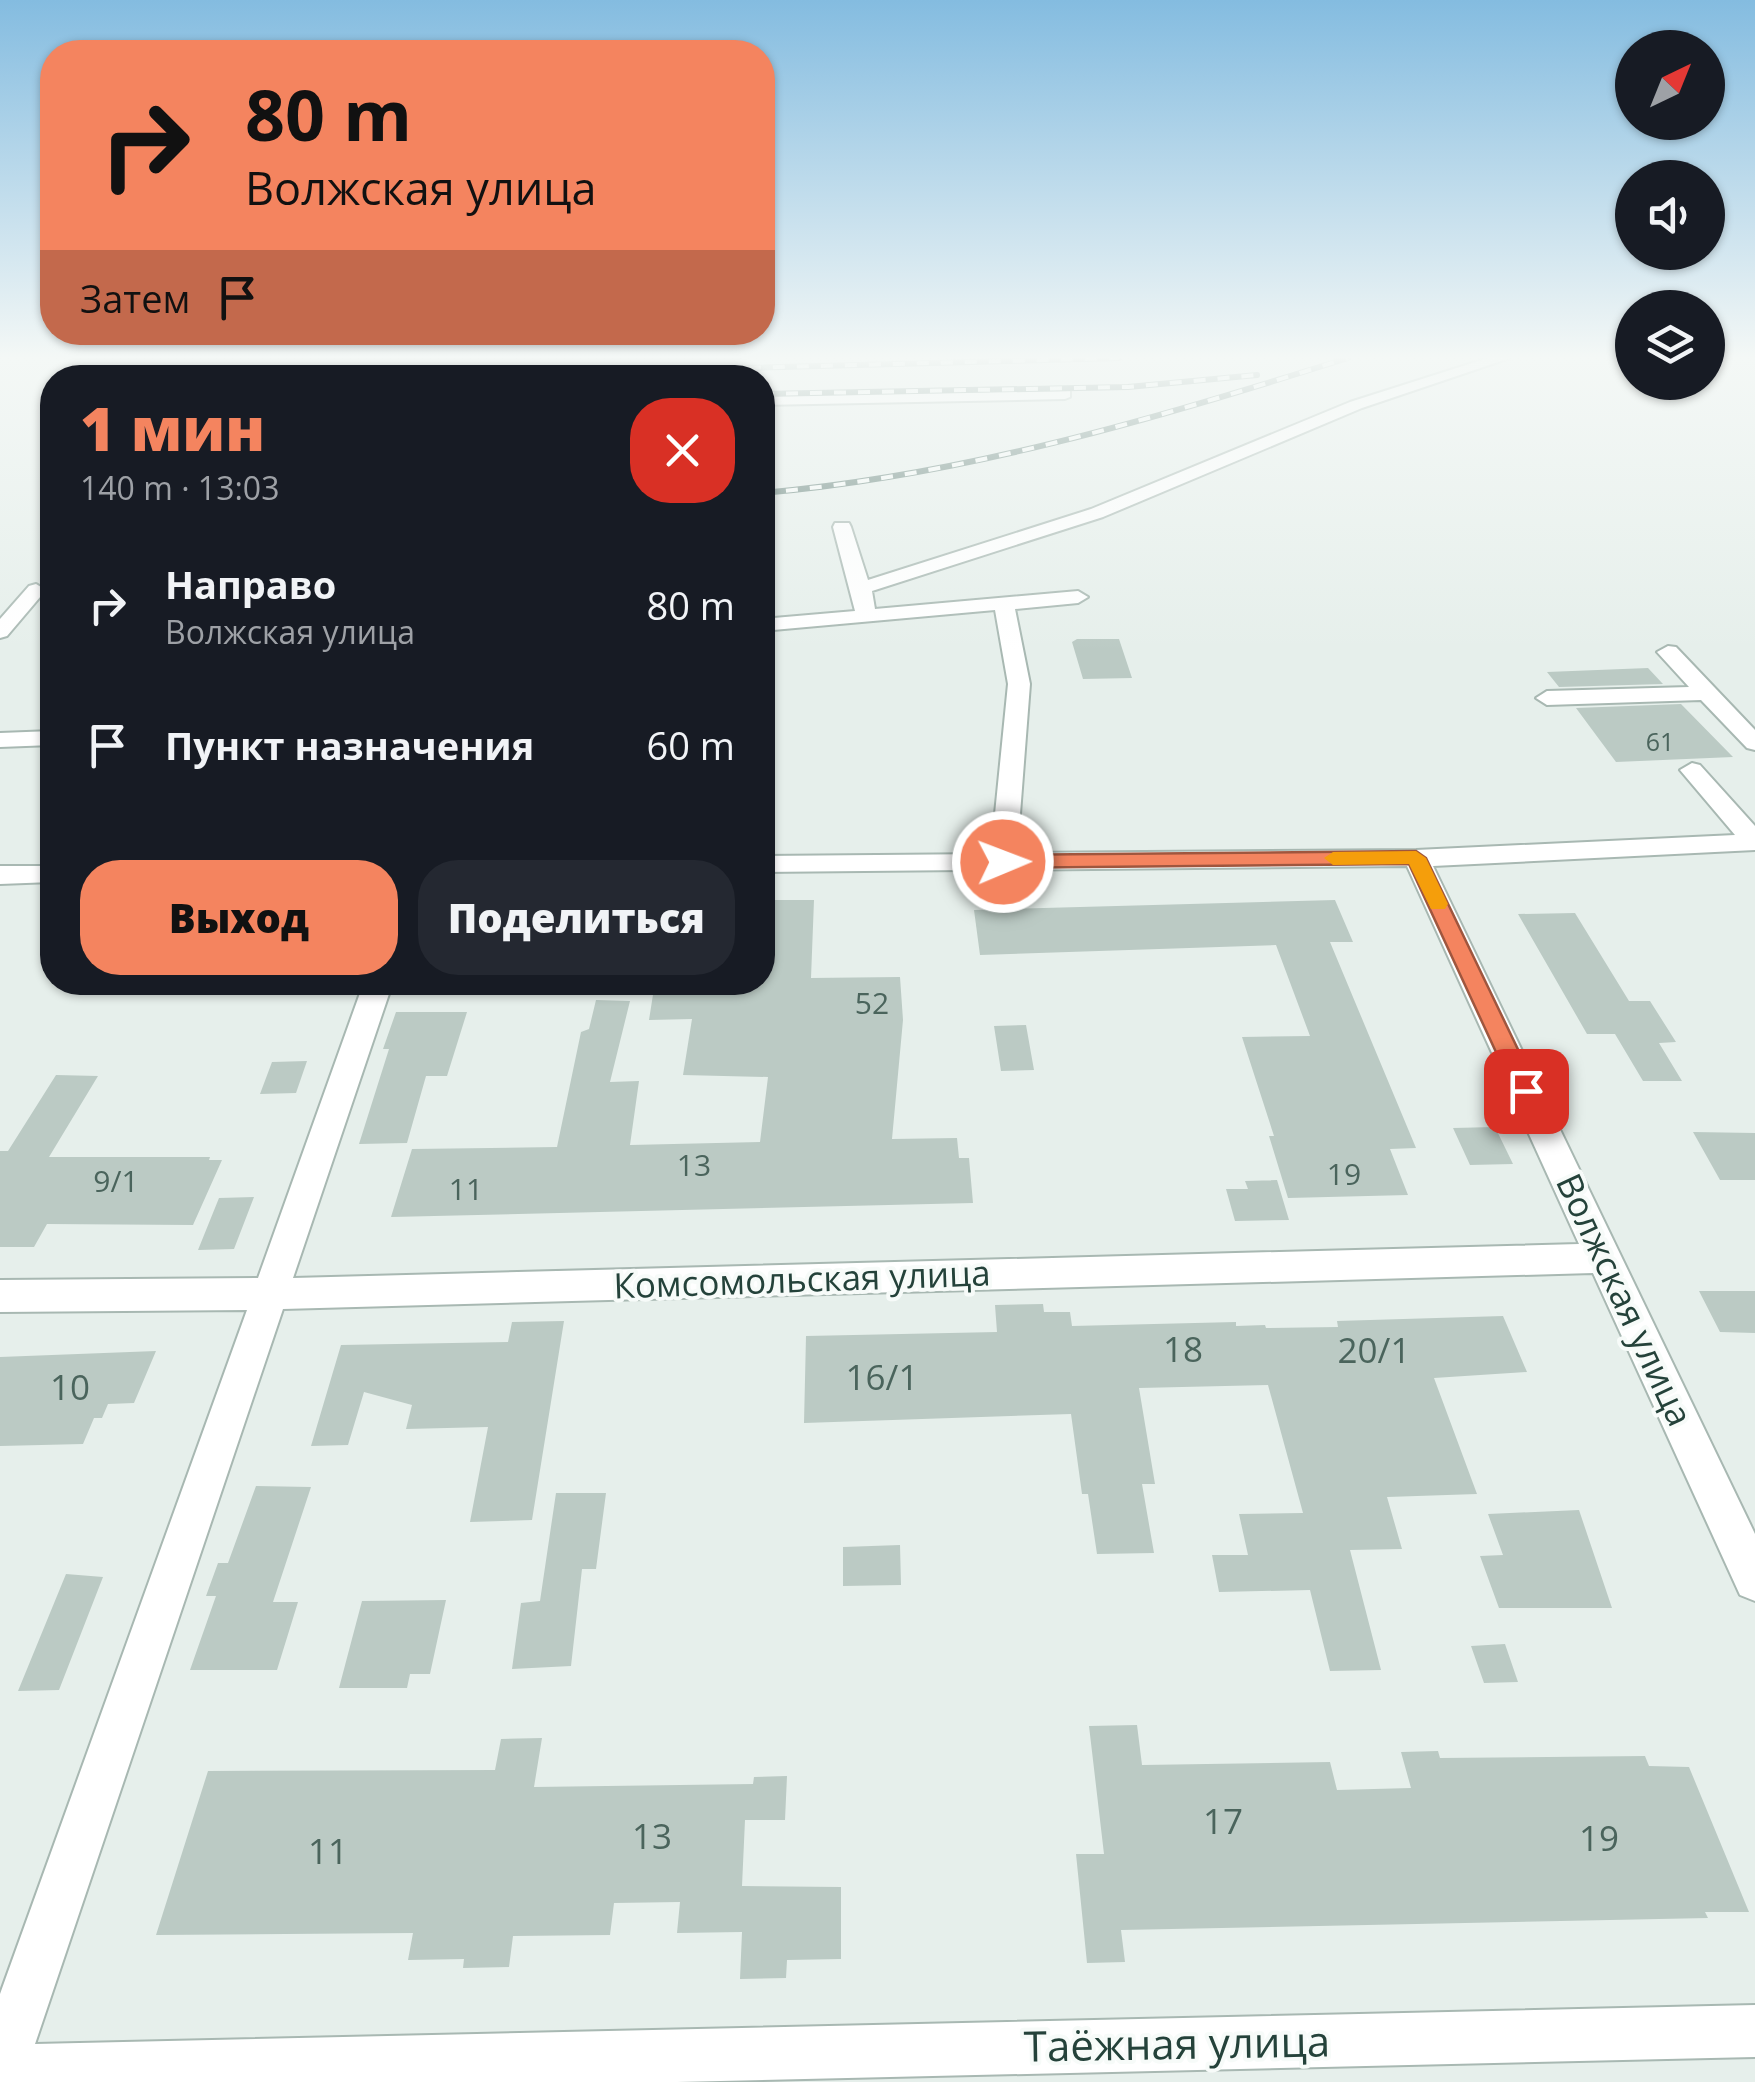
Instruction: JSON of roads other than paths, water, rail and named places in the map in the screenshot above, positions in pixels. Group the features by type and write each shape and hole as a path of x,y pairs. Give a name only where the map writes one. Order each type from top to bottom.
{"street":[{"path":"861,588 1097,513 1234,455"},
{"path":"842,527 866,615"},
{"path":"0,632 36,590"},
{"path":"775,624 1078,597"},
{"path":"1003,602 1019,684 1003,862"},
{"path":"1668,652 1755,744"},
{"path":"1547,698 1707,693"},
{"path":"0,740 40,738"},
{"path":"1692,770 1755,842"},
{"path":"775,864 1416,858 1755,842"},
{"name":"Волжская улица","path":"1416,858 1755,1580"},
{"path":"0,876 40,874"},
{"path":"0,2069 375,995"},
{"name":"Комсомольская улица","path":"0,1296 272,1294 1604,1258"},
{"name":"Таёжная улица","path":"0,2069 1755,2031"}],"railway":[{"path":"775,492 913,473 999,455"}]}
